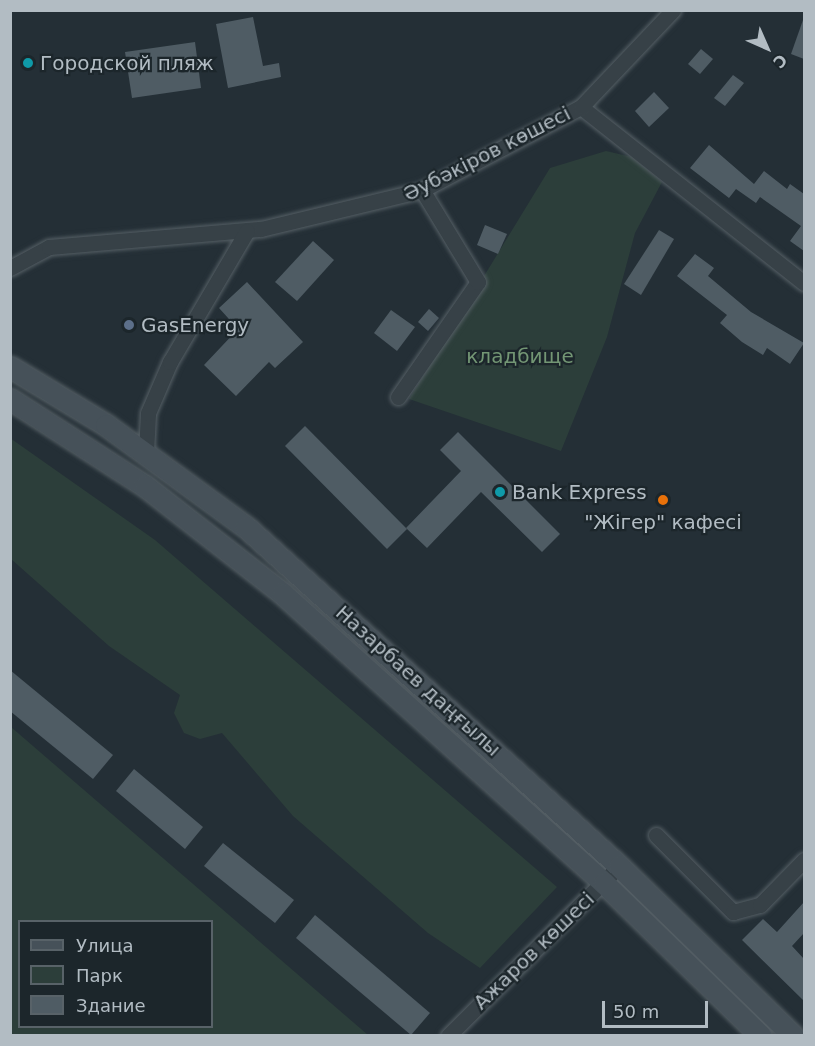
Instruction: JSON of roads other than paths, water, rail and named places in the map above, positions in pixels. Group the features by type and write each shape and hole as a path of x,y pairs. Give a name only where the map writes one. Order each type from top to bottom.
{"main road":[{"name":"Назарбаев даңғылы","path":"10,368 146,452 255,535 619,866 793,1035"},
{"name":"Назарбаев даңғылы","path":"10,399 145,486 283,594 604,883 762,1035"}],"street":[{"path":"581,107 673,10"},
{"name":"Әубәкіров көшесі","path":"10,268 49,247 247,231 422,190 581,107 804,283"},
{"path":"398,397 478,282 422,190"},
{"path":"146,452 148,413 170,362 247,231"},
{"path":"656,835 734,912 760,905 804,860"},
{"name":"Ажаров көшесі","path":"448,1035 619,866"}],"place":[{"name":"Городской пляж","path":"28,63"},
{"name":"GasEnergy","path":"129,325"},
{"name":"Bank Express","path":"500,492"},
{"name":"\"Жігер\" кафесі","path":"663,500"}],"park label":[{"name":"кладбище","path":"520,356"}]}
